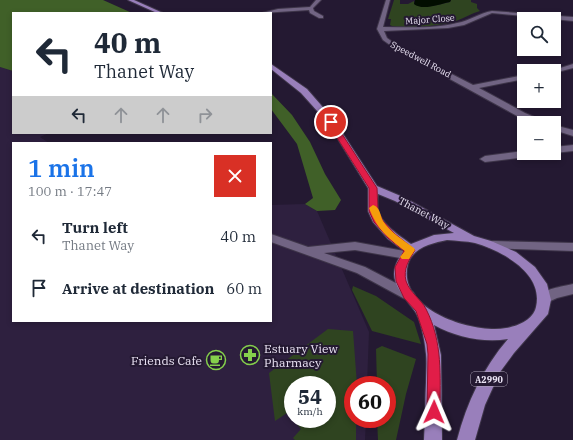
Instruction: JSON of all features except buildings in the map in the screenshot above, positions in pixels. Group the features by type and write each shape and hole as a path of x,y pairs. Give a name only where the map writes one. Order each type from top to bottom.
{"main road":[{"path":"130,0 159,12"},
{"path":"272,67 296,84 318,105 331,122 373,188 373,211 379,222 408,253 400,267 401,281 408,296 421,310 440,322 470,332 488,335 510,333 528,326 541,314 544,299"},
{"name":"Thanet Way","path":"373,188 399,199 474,240"},
{"name":"Thanet Way","path":"408,253 422,242 438,238 456,237 493,245 513,255 529,268 541,283 544,299"},
{"path":"421,310 429,331 434,354 433,440"},
{"name":"A2990","path":"466,440 470,424 492,371 528,326"}],"street":[{"path":"269,12 311,8 319,0"},
{"path":"380,29 388,0"},
{"path":"311,8 312,12 321,17"},
{"name":"Major Close","path":"380,29 446,27 460,24 492,12 573,19"},
{"name":"Speedwell Road","path":"380,29 385,39 399,48 472,86 525,116"},
{"path":"561,69 573,66"},
{"path":"472,86 517,78"},
{"path":"561,129 573,133"},
{"path":"561,149 573,148"},
{"path":"485,159 517,155"},
{"path":"272,238 309,250 361,270 408,296"},
{"path":"493,245 573,247"},
{"path":"309,250 355,246 408,253"},
{"path":"544,299 553,294 573,289"}],"shaded area":[{"path":"415,0 451,0 450,2 422,7 414,4"},
{"path":"0,67 12,71 12,134 47,134 40,137 48,142 12,142 12,322 272,322 272,205 305,204 317,211 369,332 367,376 344,376 344,428 366,428 365,440 0,440"}],"green space":[{"path":"0,0 103,0 130,12 12,12 12,71 0,67"},
{"path":"394,0 400,0 400,4 408,4 414,1 414,4 427,6 450,2 451,0 471,0 471,2 477,4 477,8 480,11 456,21 442,24 423,27 396,27 390,25 391,19 388,19"},
{"path":"272,94 292,115 310,142 325,174 341,200 335,210 317,211 305,204 313,198 297,144 272,110"},
{"path":"353,286 376,296 414,322 421,344 372,331 352,290"},
{"path":"328,329 353,331 356,376 344,376 344,428 356,428 356,440 295,440 293,438 301,429 300,428 336,428 336,376 284,376 284,415 275,421 269,373"},
{"path":"382,346 416,359 406,394 396,440 378,440 377,428 396,428 396,376 377,376 376,349"}],"slow traffic":[{"path":"373,208 379,222 392,236 410,250 405,257"}],"place":[{"name":"Estuary View Pharmacy","path":"250,355"},
{"name":"Friends Cafe","path":"216,360"}],"route":[{"path":"331,122 373,188 373,211 379,222 392,236 410,250 400,267 401,281 408,296 421,310 433,344 434,412"}]}
